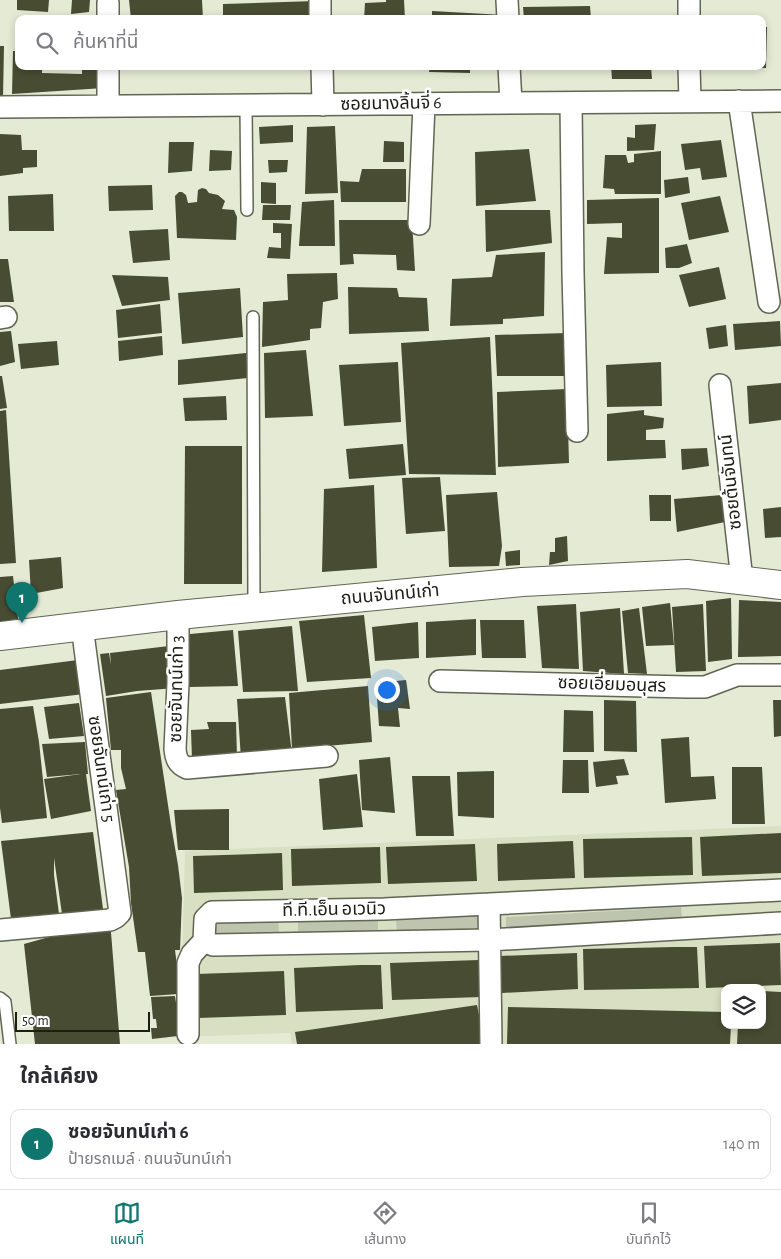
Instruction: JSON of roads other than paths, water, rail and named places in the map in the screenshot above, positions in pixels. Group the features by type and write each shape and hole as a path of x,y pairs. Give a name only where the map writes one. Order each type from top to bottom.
{"street":[{"path":"320,0 320,15"},
{"path":"507,0 508,15"},
{"path":"689,0 689,15"},
{"path":"108,70 108,106"},
{"path":"322,70 323,105"},
{"path":"510,70 511,103"},
{"path":"689,70 690,101"},
{"path":"740,101 769,302"},
{"name":"ซอยนางลิ้นจี่ 6","path":"0,107 781,101"},
{"path":"571,103 576,431"},
{"path":"419,224 424,104"},
{"name":"ซอยต้นจันทน์","path":"720,385 742,580"},
{"name":"ถนนจันทน์เก่า","path":"0,636 178,615 522,582 687,574 781,585"},
{"name":"ซอยจันทน์เก่า 3","path":"178,615 178,683 175,749 176,759 181,765 187,768 327,756"},
{"name":"ซอยจันทน์เก่า 5","path":"0,926 110,920 120,913 82,626"},
{"name":"ซอยเอี่ยมอนุสร","path":"440,681 705,687 737,675 781,675"},
{"name":"ที.ที.เอ็น อเวนิว","path":"188,1034 188,964 192,954 204,941 205,919 212,912 384,909 781,890"},
{"path":"696,894 699,928"},
{"path":"489,904 491,1044"},
{"path":"384,909 387,942"},
{"path":"287,911 292,944"},
{"name":"ที.ที.เอ็น อเวนิว","path":"204,941 213,945 489,940 781,922"}],"lane":[{"path":"246,106 247,210"},
{"path":"253,317 254,608"},
{"path":"0,998 4,1002 10,1044"}],"place":[{"name":"ซอยจันทน์เก่า 6","path":"22,623"}]}
